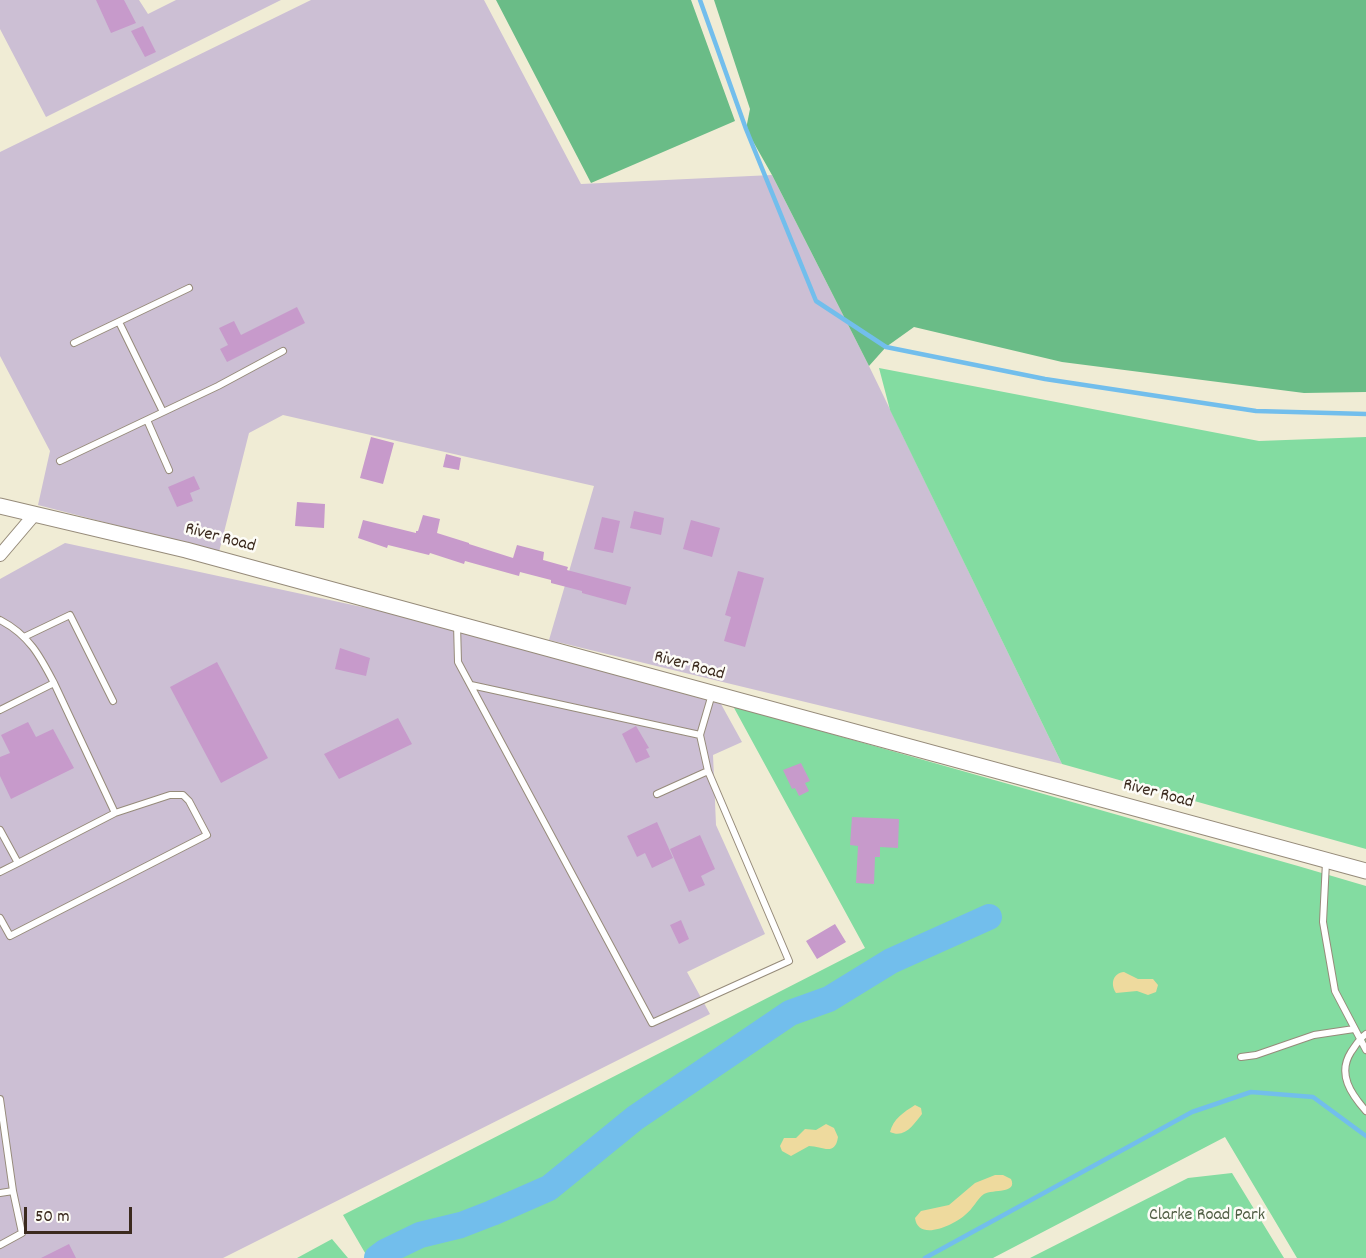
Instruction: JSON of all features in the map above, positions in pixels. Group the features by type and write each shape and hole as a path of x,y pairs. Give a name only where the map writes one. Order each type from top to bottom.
{"street":[{"name":"River Road","path":"0,507 186,550 1366,872"},
{"path":"0,555 34,515"}],"lane":[{"path":"74,344 189,288"},
{"path":"119,322 163,412"},
{"path":"60,461 218,387 283,351"},
{"path":"147,420 169,470"},
{"path":"24,637 70,615 113,701"},
{"path":"0,620 24,637 39,653 115,813"},
{"path":"458,624 458,662 652,1023 789,961 708,771 700,735 712,693"},
{"path":"0,710 54,683"},
{"path":"471,685 700,735"},
{"path":"657,795 708,771"},
{"path":"0,873 115,813 170,795 183,795 189,801 207,835 10,936 0,918"},
{"path":"0,830 18,863"},
{"path":"1326,861 1323,922 1335,991 1366,1050"},
{"path":"1241,1057 1256,1055 1314,1035 1354,1029"},
{"path":"1366,1034 1359,1038 1347,1059 1345,1075 1355,1099 1366,1110"},
{"path":"0,1099 22,1233 0,1245"},
{"path":"0,1193 14,1191"}],"shaded area":[{"path":"0,0 139,0 148,14 176,0 281,0 46,117 0,29"},
{"path":"311,0 484,0 581,184 772,175 869,366 1062,764 549,640 594,486 283,415 249,433 219,552 38,505 50,451 0,356 0,152"},
{"path":"65,543 404,616 721,704 742,742 713,755 716,825 765,934 687,972 710,1014 223,1258 0,1258 0,579"}],"green space":[{"path":"496,0 691,0 735,121 591,183"},
{"path":"714,0 1366,0 1366,392 1304,393 1062,362 914,327 886,347 869,366 772,175 746,129 750,109"},
{"path":"879,368 1259,441 1366,437 1366,849 1062,764 890,410"},
{"path":"733,706 1366,886 1366,1258 1297,1258 1225,1137 993,1258 368,1258 343,1215 865,948"},
{"name":"Clarke Road Park","path":"1232,1173 1284,1258 1030,1258 1188,1178"},
{"path":"332,1239 348,1258 297,1258"}],"sand":[{"path":"1124,972 1138,979 1153,979 1158,985 1156,992 1148,995 1137,991 1116,993 1113,986 1115,977"},
{"path":"915,1105 921,1108 922,1114 912,1126 900,1134 890,1132 896,1120"},
{"path":"826,1124 834,1128 838,1137 831,1149 809,1146 791,1156 782,1151 780,1146 784,1138 796,1138 805,1129 816,1130"},
{"path":"995,1175 1003,1175 1011,1179 1011,1187 984,1194 965,1215 945,1227 929,1230 918,1225 915,1218 921,1211 949,1205 975,1183"}],"building":[{"path":"96,0 124,0 136,23 111,33"},
{"path":"143,26 156,52 145,57 131,31"},
{"path":"297,307 305,323 227,362 220,349 228,345 219,328 234,321 241,335"},
{"path":"371,437 394,443 383,484 360,478"},
{"path":"446,454 461,458 459,470 443,467"},
{"path":"194,476 200,489 190,493 193,501 177,507 168,487"},
{"path":"297,502 325,504 324,528 295,526"},
{"path":"634,511 664,518 661,535 630,528"},
{"path":"423,515 440,519 437,533 513,558 517,545 544,552 543,560 568,567 567,570 631,587 626,605 520,572 519,576 465,561 464,564 430,553 429,555 388,545 387,548 358,538 363,520 416,533"},
{"path":"602,517 620,521 613,553 594,549"},
{"path":"691,520 720,528 712,557 683,549"},
{"path":"738,571 764,578 745,647 724,641 731,617 725,615"},
{"path":"340,648 370,658 366,676 335,669"},
{"path":"217,662 268,758 221,783 170,687"},
{"path":"398,718 412,744 339,779 324,754"},
{"path":"28,722 36,737 53,729 74,768 11,799 0,776 0,757 10,753 1,735"},
{"path":"636,726 649,748 646,749 650,757 636,763 622,734"},
{"path":"801,763 810,781 805,783 809,791 799,796 795,788 792,789 783,770"},
{"path":"852,817 899,819 898,848 880,847 880,857 875,857 874,884 856,883 858,846 850,845"},
{"path":"657,822 673,858 652,868 645,853 637,857 627,836"},
{"path":"700,835 715,869 701,876 705,885 689,892 670,849"},
{"path":"681,920 689,939 679,944 670,925"},
{"path":"835,924 846,942 817,959 806,941"},
{"path":"69,1244 76,1258 41,1258"}],"waterway":[{"path":"700,0 746,129 816,301 886,347 1045,379 1256,411 1366,414"},
{"path":"377,1258 420,1235 461,1225 549,1188 635,1118 790,1013 829,999 891,961 989,917"},
{"path":"925,1258 1192,1112 1251,1092 1313,1097 1366,1136"}]}
